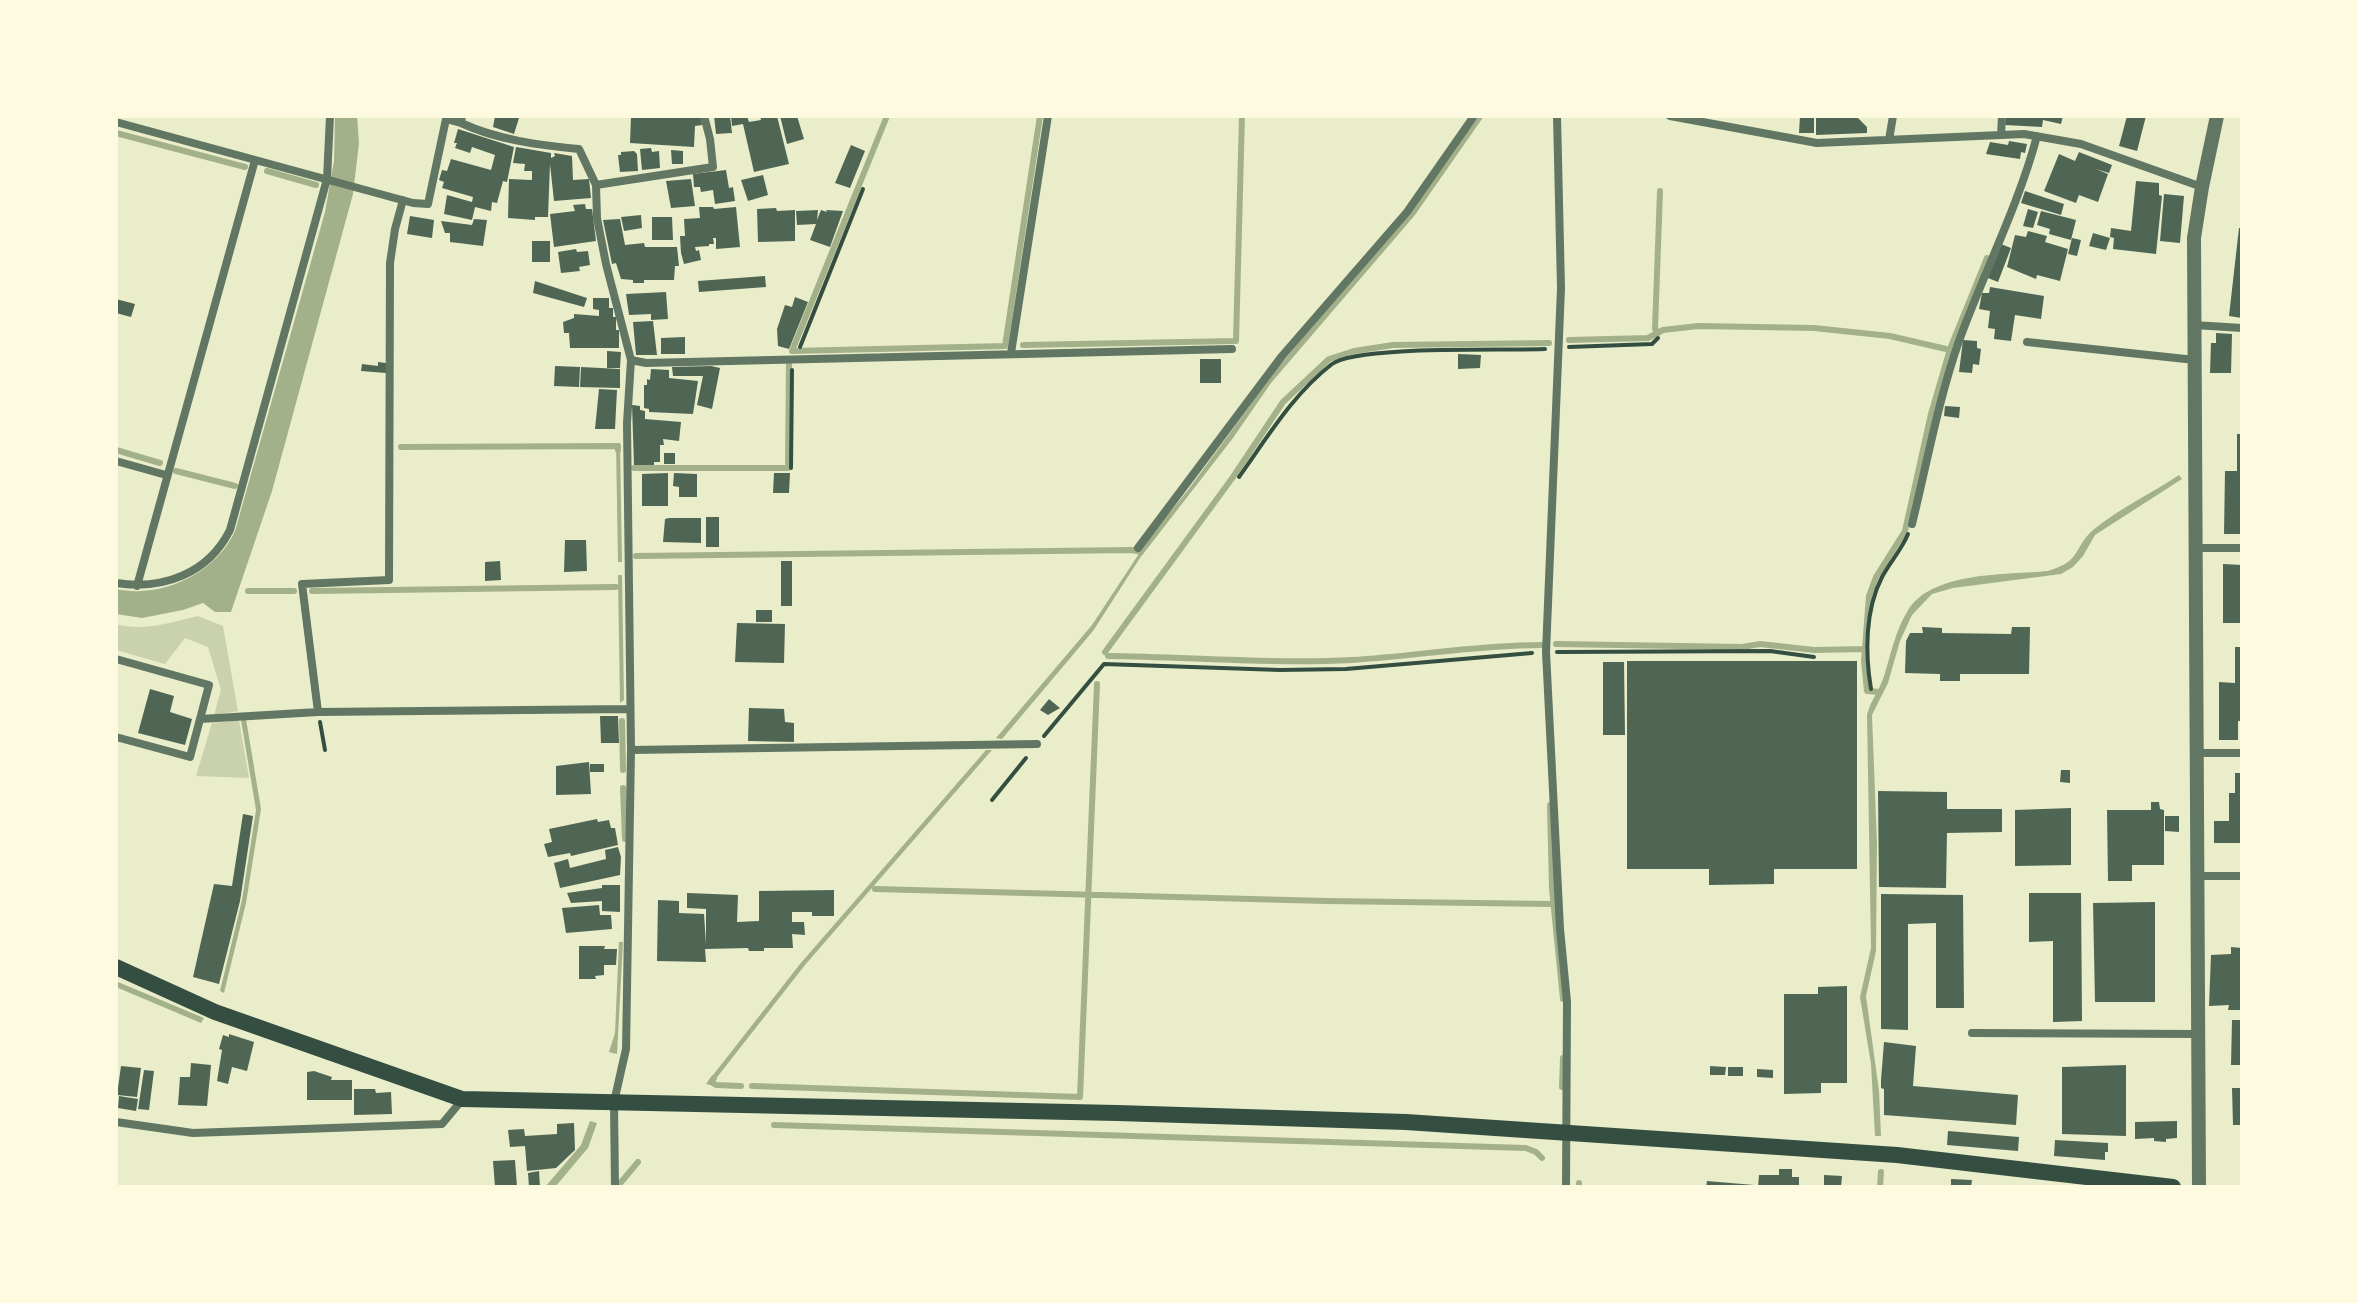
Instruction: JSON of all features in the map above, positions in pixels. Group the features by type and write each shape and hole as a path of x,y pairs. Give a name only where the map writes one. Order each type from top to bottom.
{"main road":[{"path":"116,967 215,1012 462,1099 1406,1122 1897,1155 2173,1187"}],"street":[{"path":"116,583 137,586 169,582 215,554 230,530 327,179 330,116"},
{"path":"596,185 713,167 704,116"},
{"path":"1011,353 1048,116"},
{"path":"1138,548 1282,356 1407,212 1474,116"},
{"path":"1557,116 1561,288 1546,652 1560,929 1567,1002 1566,1187"},
{"path":"1670,116 1725,120 1817,143 2037,136 2081,144 2202,187"},
{"path":"1889,140 1893,116"},
{"path":"2001,135 2002,116"},
{"path":"2199,1187 2194,238 2217,116"},
{"path":"116,122 403,200 428,204 446,119 461,119 524,144 579,149 596,185 597,218 606,264 631,360 627,423 631,750 626,1049 614,1102 615,1187"},
{"path":"1912,524 1929,443 1959,340 2012,209 2037,136"},
{"path":"137,586 255,160"},
{"path":"318,712 302,584 389,580 390,263 403,200"},
{"path":"2194,325 2242,328"},
{"path":"2027,342 2195,360"},
{"path":"631,360 646,363 1232,349"},
{"path":"116,461 166,475"},
{"path":"2196,548 2242,548"},
{"path":"116,659 209,685 190,757 116,737"},
{"path":"200,719 318,712 630,709"},
{"path":"631,750 1037,744"},
{"path":"2196,753 2242,753"},
{"path":"2197,876 2242,876"},
{"path":"1972,1033 2198,1034"},
{"path":"116,1122 193,1133 442,1124 462,1099"}],"path":[{"path":"791,468 794,360 863,189"},
{"path":"1239,477 1287,409 1335,362 1408,351 1558,349 1652,344 1658,338"},
{"path":"1871,689 1868,652 1871,601 1912,524"},
{"path":"992,800 1104,664 1280,670 1346,669 1546,652 1770,651 1814,657"},
{"path":"318,712 325,750"}],"shaded area":[{"path":"335,116 357,116 359,143 353,194 272,491 231,612 215,612 203,603 142,618 116,614 116,589 151,590 186,580 215,559 235,531 325,212 334,161"},
{"path":"1479,116 1484,116 1415,215 1271,383 1233,438 1140,558 1093,631 1002,739 996,738 1092,625 1150,537 1277,369 1428,184"},
{"path":"616,443 620,443 622,562 618,562"},
{"path":"2179,475 2182,479 2095,535 2073,567 2061,574 1953,588 1932,594 1912,615 1900,641 1888,683 1872,715 1877,844 1876,951 1866,996 1879,1091 1881,1136 1875,1136 1871,1064 1860,997 1871,948 1867,715 1882,681 1896,635 1907,612 1918,599 1933,589 1970,578 2048,571 2059,567 2072,558 2102,523"},
{"path":"618,575 622,575 624,700 620,703"},
{"path":"198,616 223,626 238,711 214,715 221,690 208,647 185,638 165,664 116,650 116,624 147,627"},
{"path":"246,719 261,809 246,903 224,993 220,991 242,900 256,810 241,720"},
{"path":"239,720 249,778 196,776 212,723"},
{"path":"986,750 992,750 805,965 711,1085 706,1084 800,964"},
{"path":"619,942 623,942 617,1054 609,1052 615,1033"},
{"path":"116,981 204,1018 201,1023 116,987"},
{"path":"590,1121 597,1123 588,1148 555,1187 545,1187 581,1145"}],"building":[{"path":"495,116 519,118 514,134 493,127"},
{"path":"631,116 701,116 702,125 695,126 694,147 630,143"},
{"path":"714,116 730,116 732,133 716,134"},
{"path":"731,116 747,116 749,122 761,120 760,116 777,116 789,164 754,172 743,124 732,126"},
{"path":"780,116 797,116 804,139 787,144"},
{"path":"1800,116 1814,116 1814,133 1799,133"},
{"path":"1816,116 1856,116 1867,127 1867,133 1816,135"},
{"path":"2006,116 2063,116 2061,124 2043,120 2042,127 2005,125"},
{"path":"2127,116 2146,116 2137,151 2119,146"},
{"path":"458,129 514,147 507,182 503,181 497,203 492,202 491,211 475,207 472,220 444,214 447,195 472,202 473,197 442,188 444,182 439,180 442,170 447,171 451,159 491,170 495,155 472,147 470,153 455,148"},
{"path":"2009,141 2027,144 2020,159 1986,154 1990,142 2008,145"},
{"path":"851,145 865,151 850,188 835,183"},
{"path":"516,147 551,153 551,158 555,156 554,153 572,156 573,180 589,179 591,198 554,201 550,164 548,217 535,217 535,220 508,218 509,179 532,180 532,171 524,171 525,164 513,163"},
{"path":"651,148 652,152 659,151 660,168 642,170 640,149"},
{"path":"671,150 683,151 683,164 672,164"},
{"path":"634,151 638,171 620,172 618,155"},
{"path":"2079,152 2112,165 2109,173 2096,169 2108,174 2098,202 2079,195 2076,203 2044,191 2059,154 2075,161"},
{"path":"726,170 735,201 715,204 713,190 701,192 700,187 694,187 693,174"},
{"path":"763,175 768,195 748,201 741,180"},
{"path":"691,179 695,206 671,208 666,181"},
{"path":"2136,181 2159,183 2159,195 2162,196 2156,254 2113,249 2111,228 2131,231"},
{"path":"2025,191 2064,204 2061,215 2021,203"},
{"path":"2164,194 2184,196 2180,243 2160,241"},
{"path":"585,204 586,209 592,209 596,241 554,247 550,214 575,211 573,205"},
{"path":"699,207 736,207 740,247 716,249 716,238 713,238 714,244 695,247 701,260 684,264 680,236 685,236 684,219 700,218"},
{"path":"776,208 777,211 795,210 795,241 758,242 757,209"},
{"path":"2028,209 2038,212 2033,228 2023,226"},
{"path":"818,210 817,220 821,210 843,211 830,247 810,240 816,224 797,225 796,211"},
{"path":"2041,211 2076,220 2071,240 2049,234 2050,229 2037,225"},
{"path":"641,215 642,228 624,231 621,217"},
{"path":"410,216 434,220 432,238 407,234"},
{"path":"652,217 672,217 673,240 652,240"},
{"path":"474,219 487,220 483,246 450,242 450,233 445,233 441,221 472,225"},
{"path":"620,219 625,245 644,243 645,247 677,247 679,266 675,266 674,280 633,283 633,280 621,279 616,263 612,264 603,220"},
{"path":"2239,228 2242,228 2242,318 2229,316"},
{"path":"2028,231 2047,236 2045,242 2068,249 2060,281 2037,275 2036,279 2007,267 2015,235 2026,237"},
{"path":"2093,233 2110,238 2106,250 2089,246"},
{"path":"2072,238 2081,240 2077,256 2068,254"},
{"path":"532,241 550,241 550,262 532,262"},
{"path":"2001,244 2011,248 1998,282 1988,278"},
{"path":"576,249 577,252 588,251 590,265 579,267 580,271 561,273 558,252"},
{"path":"765,276 766,287 699,292 698,281"},
{"path":"535,281 587,298 584,307 533,293"},
{"path":"1990,287 2044,296 2041,319 2015,315 2011,341 1994,339 1995,329 1988,328 1990,311 1979,309 1982,293 1989,293"},
{"path":"666,292 668,319 651,320 651,314 629,315 626,294"},
{"path":"795,297 808,302 789,349 778,346 777,329 785,305 792,307"},
{"path":"593,298 609,298 609,308 613,308 616,330 619,330 619,348 570,348 569,333 564,333 563,322 574,318 574,314 599,316 599,310 593,309"},
{"path":"116,299 135,304 131,317 116,313"},
{"path":"653,321 657,355 636,355 633,322"},
{"path":"2216,333 2232,334 2231,373 2210,373 2211,343 2216,343"},
{"path":"685,337 685,354 661,354 661,338"},
{"path":"1963,340 1977,341 1977,348 1981,349 1979,365 1973,364 1972,373 1959,372"},
{"path":"607,351 621,352 620,368 607,368"},
{"path":"1458,354 1481,355 1480,368 1458,369"},
{"path":"1200,359 1221,359 1221,383 1200,383"},
{"path":"378,362 386,363 386,373 361,371 362,364 378,366"},
{"path":"555,366 580,367 579,387 554,386"},
{"path":"581,367 620,369 620,388 580,387"},
{"path":"672,367 720,368 712,409 697,405 703,376 673,376"},
{"path":"651,369 669,370 669,378 698,381 693,414 649,412 644,408 644,385 647,385 647,379 650,380"},
{"path":"599,389 617,390 615,429 595,429"},
{"path":"632,405 640,406 640,410 645,411 645,419 681,422 679,441 663,439 660,462 654,462 654,465 634,465"},
{"path":"1945,406 1960,407 1959,418 1944,416"},
{"path":"2237,434 2242,434 2242,534 2224,534 2225,471 2237,471"},
{"path":"664,453 675,453 675,464 664,464"},
{"path":"668,473 668,506 642,506 642,474"},
{"path":"674,473 697,474 697,497 679,497 679,487 673,486"},
{"path":"774,473 790,473 789,493 773,493"},
{"path":"706,517 719,517 719,547 706,547"},
{"path":"701,518 701,543 663,542 665,519"},
{"path":"565,540 586,540 587,571 564,572"},
{"path":"500,561 501,580 485,581 485,562"},
{"path":"781,561 792,561 792,606 781,606"},
{"path":"2223,564 2242,565 2242,623 2223,623"},
{"path":"756,610 772,610 772,622 756,622"},
{"path":"737,623 785,624 784,663 735,662"},
{"path":"1922,627 1942,628 1942,633 2011,634 2012,627 2030,627 2029,674 1960,674 1960,681 1940,681 1940,674 1905,673 1906,641 1910,633 1923,633"},
{"path":"2235,647 2242,647 2242,721 2238,721 2238,740 2219,740 2219,682 2235,683"},
{"path":"1627,661 1857,661 1857,869 1774,869 1774,884 1709,885 1709,869 1627,869"},
{"path":"1603,662 1624,662 1625,735 1603,735"},
{"path":"150,689 174,696 170,712 192,719 185,745 138,733"},
{"path":"1049,699 1060,708 1048,715 1040,710"},
{"path":"749,708 784,709 785,722 794,723 794,742 748,741"},
{"path":"600,716 618,716 619,743 601,743"},
{"path":"589,762 591,794 556,795 556,766"},
{"path":"590,764 604,764 604,772 590,772"},
{"path":"2061,770 2070,770 2070,783 2060,782"},
{"path":"2235,773 2242,773 2242,843 2214,843 2214,821 2229,821 2229,793 2235,793"},
{"path":"1878,791 1947,792 1947,809 2002,809 2002,832 1947,833 1946,888 1879,887"},
{"path":"2151,802 2159,802 2160,809 2164,810 2164,865 2132,865 2132,881 2108,881 2107,810 2151,810"},
{"path":"2071,808 2071,865 2015,866 2015,810"},
{"path":"243,814 253,816 240,901 219,984 193,977 214,884 232,886"},
{"path":"2165,816 2179,816 2179,832 2165,831"},
{"path":"597,819 598,822 609,820 611,828 615,828 618,845 571,856 570,853 548,857 544,844 552,842 549,829"},
{"path":"618,847 620,875 560,888 554,863 568,859 570,868 606,859 605,850"},
{"path":"602,885 620,885 620,912 602,911 602,901 571,903 567,893 602,888"},
{"path":"834,890 834,916 792,912 792,922 804,922 805,935 792,934 793,948 764,948 764,951 749,951 748,948 705,949 706,962 657,961 658,900 679,901 679,913 704,914 706,944 706,909 687,908 687,893 738,895 737,922 759,921 759,891"},
{"path":"2029,893 2081,893 2082,1021 2053,1022 2053,941 2029,942"},
{"path":"1881,894 1963,895 1964,1008 1936,1008 1936,923 1908,924 1908,1030 1881,1029"},
{"path":"2155,902 2155,1002 2095,1002 2093,903"},
{"path":"599,905 600,915 611,915 612,929 566,933 562,908"},
{"path":"579,946 617,949 616,965 604,965 604,975 595,976 596,979 579,979"},
{"path":"2231,947 2242,948 2242,1010 2228,1010 2229,1005 2209,1006 2211,955 2231,954"},
{"path":"1847,986 1847,1083 1821,1083 1821,1093 1784,1094 1784,994 1818,994 1818,987"},
{"path":"2232,1020 2242,1020 2242,1065 2231,1065"},
{"path":"229,1034 254,1042 247,1071 232,1067 228,1084 217,1081 222,1050 219,1049 223,1035 229,1037"},
{"path":"1884,1042 1916,1046 1913,1086 2018,1095 2016,1125 1884,1115 1881,1080"},
{"path":"191,1063 211,1065 207,1106 178,1105 180,1077 190,1077"},
{"path":"2126,1065 2126,1136 2062,1134 2062,1067"},
{"path":"121,1066 141,1068 137,1097 117,1095"},
{"path":"1710,1066 1726,1067 1725,1075 1710,1075"},
{"path":"1728,1067 1743,1067 1743,1076 1728,1076"},
{"path":"1757,1069 1773,1070 1773,1078 1757,1077"},
{"path":"144,1070 154,1071 149,1110 138,1109"},
{"path":"307,1072 332,1077 331,1080 352,1080 352,1100 307,1100"},
{"path":"2232,1088 2242,1088 2242,1125 2233,1125"},
{"path":"354,1089 391,1092 392,1114 354,1115"},
{"path":"119,1096 138,1099 136,1111 118,1108"},
{"path":"2177,1121 2177,1138 2166,1139 2166,1142 2154,1141 2154,1138 2135,1139 2135,1122"},
{"path":"574,1123 575,1150 556,1168 527,1171 525,1146 510,1147 508,1130 524,1129 525,1136 557,1134 557,1124"},
{"path":"1948,1131 2019,1137 2018,1151 1947,1145"},
{"path":"2055,1140 2108,1143 2108,1152 2105,1152 2105,1160 2054,1156"},
{"path":"515,1160 517,1187 495,1187 493,1161"},
{"path":"1779,1169 1792,1169 1792,1177 1799,1177 1799,1187 1758,1187 1759,1175 1779,1175"},
{"path":"539,1171 540,1187 529,1187 528,1173"},
{"path":"1824,1175 1842,1176 1841,1187 1824,1187"},
{"path":"1951,1179 1972,1180 1971,1187 1951,1187"},
{"path":"1707,1181 1754,1185 1754,1187 1706,1187"}],"waterway":[{"path":"887,116 792,351 1005,346 1040,116"},
{"path":"1023,345 1236,341 1242,116"},
{"path":"116,133 245,167"},
{"path":"267,171 316,185"},
{"path":"1658,333 1655,329 1660,191"},
{"path":"1880,692 1867,691 1864,661 1869,596 1876,577 1905,531 1931,414 1950,349 1987,258"},
{"path":"1569,340 1648,338 1663,330 1698,326 1814,328 1890,336 1946,349"},
{"path":"1105,652 1233,477 1283,402 1329,359 1354,351 1393,345 1549,343"},
{"path":"634,468 788,468 789,364"},
{"path":"401,447 618,446 618,450"},
{"path":"116,450 160,463"},
{"path":"176,471 235,486"},
{"path":"636,556 1141,552"},
{"path":"312,591 616,587"},
{"path":"248,591 294,591"},
{"path":"1556,644 1742,647 1760,644 1814,650 1865,649"},
{"path":"1108,656 1322,661 1541,645"},
{"path":"752,1086 1080,1097 1097,684"},
{"path":"622,721 623,770"},
{"path":"623,788 625,839"},
{"path":"1550,805 1552,889 1563,999"},
{"path":"875,889 1552,904"},
{"path":"1562,1087 1563,1058"},
{"path":"714,1078 711,1082 716,1085 741,1086"},
{"path":"774,1125 1526,1148 1542,1158"},
{"path":"617,1187 638,1162"},
{"path":"1880,1187 1881,1172"}]}
